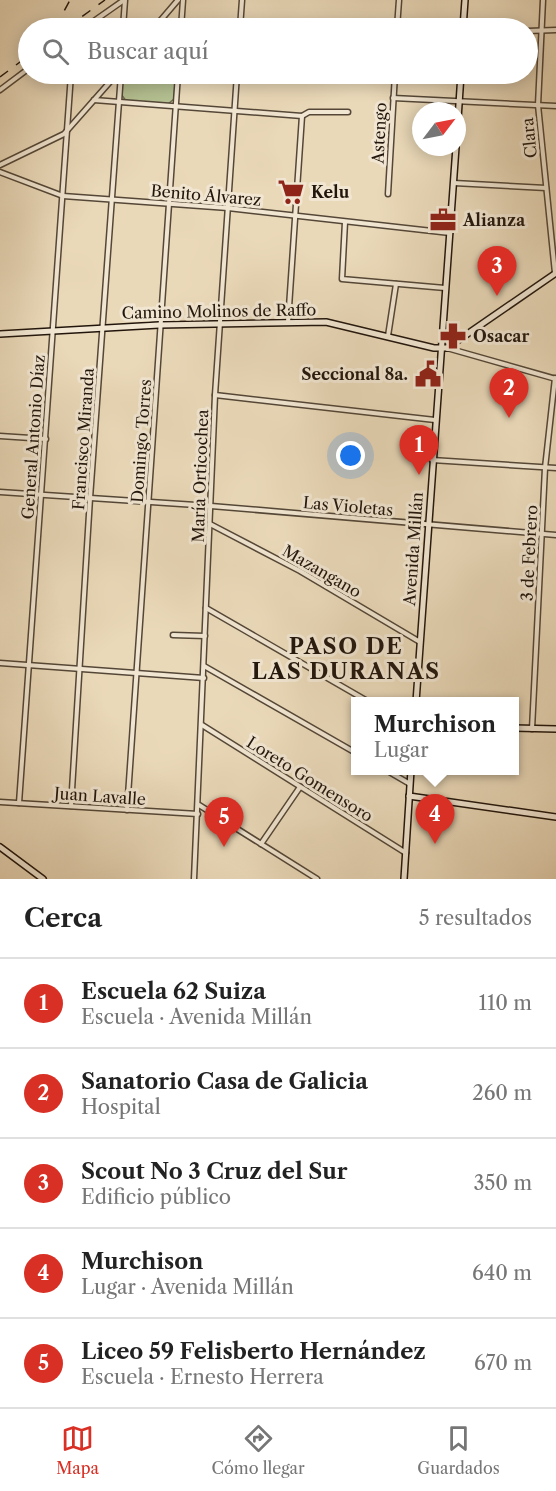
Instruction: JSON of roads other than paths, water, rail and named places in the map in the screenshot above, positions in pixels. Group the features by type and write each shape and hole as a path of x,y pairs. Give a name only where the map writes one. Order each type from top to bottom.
{"main road":[{"path":"464,18 465,0"},
{"path":"459,101 460,84"},
{"name":"Avenida Millán","path":"416,697 456,156"},
{"name":"Camino Molinos de Raffo","path":"0,334 103,327 219,323 332,323 440,349 447,348 556,273"},
{"path":"519,728 556,729"},
{"path":"404,879 411,775"},
{"path":"409,796 556,817"},
{"path":"0,847 43,879"}],"street":[{"path":"98,18 124,0"},
{"path":"123,18 124,0"},
{"path":"164,18 181,0"},
{"path":"181,0 181,18"},
{"path":"241,18 242,0"},
{"path":"398,18 399,0"},
{"name":"Clara","path":"543,0 538,105 556,273"},
{"path":"538,30 556,30"},
{"path":"0,90 18,76"},
{"name":"General Antonio Díaz","path":"20,803 70,84"},
{"path":"0,165 56,138 67,130 109,84"},
{"name":"Francisco Miranda","path":"71,806 119,84"},
{"name":"Domingo Torres","path":"127,810 177,84"},
{"name":"María Orticochea","path":"194,879 215,395 236,84"},
{"name":"Astengo","path":"388,194 394,84"},
{"path":"393,98 556,106"},
{"path":"94,100 302,116 309,112 348,112"},
{"path":"288,322 302,116"},
{"name":"Benito Álvarez","path":"0,171 63,196 228,207 450,233"},
{"path":"454,183 546,188"},
{"path":"345,222 342,279 446,288"},
{"path":"388,336 396,284"},
{"path":"447,348 555,378"},
{"name":"3 de Febrero","path":"531,729 545,468 555,378"},
{"path":"215,395 435,420"},
{"path":"0,436 46,439"},
{"path":"432,460 556,468"},
{"path":"0,492 210,506"},
{"name":"Las Violetas","path":"210,506 556,535"},
{"name":"Mazangano","path":"210,524 300,571 420,642"},
{"path":"206,608 360,697"},
{"path":"173,634 205,636"},
{"path":"0,663 204,678"},
{"path":"204,666 351,750"},
{"name":"Loreto Gomensoro","path":"202,724 406,853"},
{"path":"393,775 410,784"},
{"path":"261,844 300,787"},
{"name":"Juan Lavalle","path":"0,802 198,814"},
{"path":"199,805 317,879"}],"railway":[{"path":"60,18 70,0"},
{"path":"80,18 105,0"},
{"path":"0,77 18,64"}],"place":[{"name":"Kelu","path":"291,192"},
{"name":"Alianza","path":"443,220"},
{"name":"Scout No 3 Cruz del Sur","path":"497,296"},
{"name":"Osacar","path":"453,336"},
{"name":"Seccional 8a.","path":"428,374"},
{"name":"Sanatorio Casa de Galicia","path":"509,418"},
{"name":"Escuela 62 Suiza","path":"419,475"},
{"name":"Murchison","path":"435,844"},
{"name":"Liceo 59 Felisberto Hernández","path":"224,847"}],"district":[{"name":"PASO DE LAS DURANAS","path":"346,658"}]}
